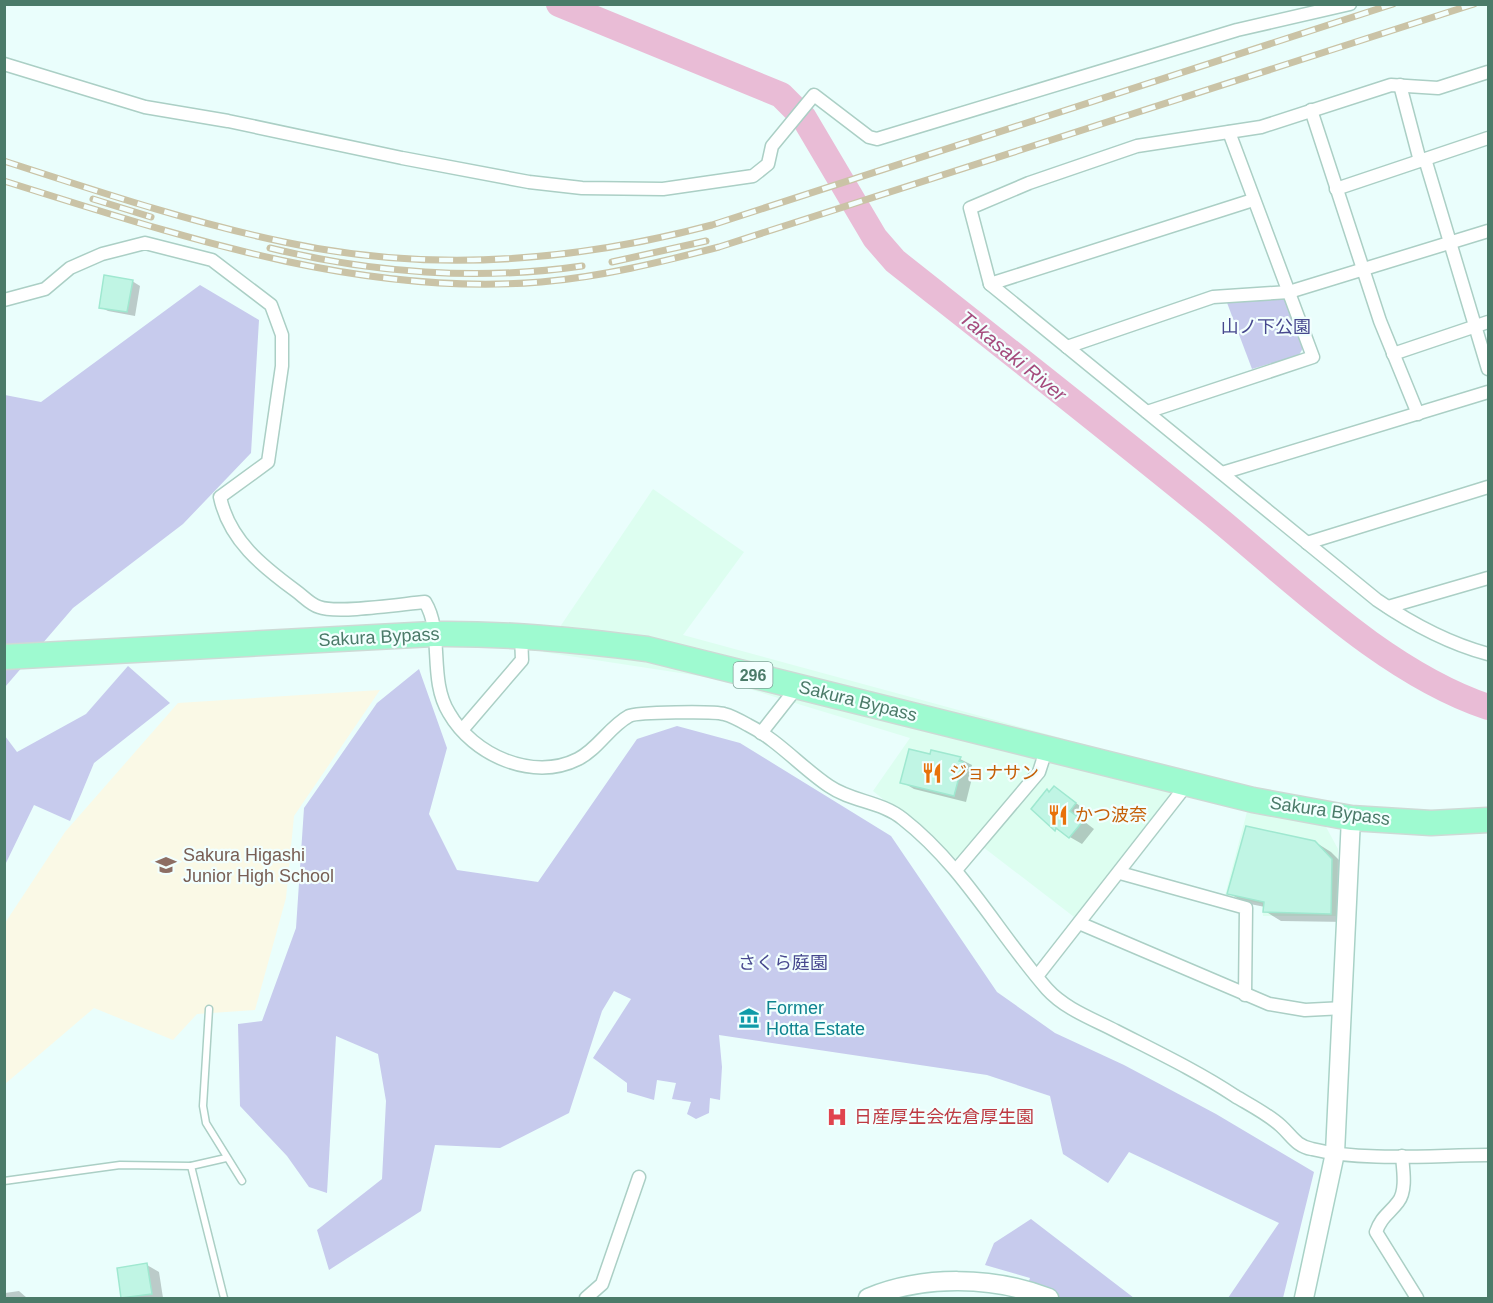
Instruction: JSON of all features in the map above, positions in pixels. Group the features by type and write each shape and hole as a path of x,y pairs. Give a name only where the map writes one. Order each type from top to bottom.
{"highway":[{"name":"Sakura Bypass","path":"4,657 433,634 521,635 647,649 1253,800 1351,818 1431,823 1488,820"}],"street":[{"path":"4,64 145,107 228,121 518,180 582,188 663,189 753,176 768,164 772,146 814,95 870,137 877,139 1237,30 1350,4"},
{"path":"1488,72 1438,88 1391,84 1261,127 1137,146 1029,183 970,208 990,284 1388,607 1410,623 1460,646 1488,654"},
{"path":"1400,85 1488,369"},
{"path":"1311,110 1393,354 1418,414"},
{"path":"1147,412 1313,357 1229,132"},
{"path":"1336,189 1488,138"},
{"path":"990,284 1253,200"},
{"path":"1067,347 1213,297 1289,292 1364,271 1488,231"},
{"path":"4,300 45,289 70,268 102,254 145,243 212,260 271,305 282,335 282,366 268,462 220,497 224,516 235,535 260,563 319,608 354,609 425,602 433,615 440,690 448,713 462,730 485,750 508,762 534,767 556,767 579,759 594,748 607,731 633,714 721,712 761,733 844,795 874,803 900,816 936,848 956,870 980,898 1023,962 1038,975 1048,990 1068,1007 1206,1077 1280,1125 1293,1141 1309,1149 1335,1153 1402,1156 1488,1155"},
{"path":"1393,354 1488,322"},
{"path":"1222,473 1488,392"},
{"path":"1307,543 1488,487"},
{"path":"1388,607 1488,578"},
{"path":"462,730 522,660 521,635"},
{"path":"761,733 798,686"},
{"path":"956,870 1039,772 1047,747"},
{"path":"1038,975 1120,873 1188,783"},
{"path":"1304,1299 1335,1153 1344,1008 1351,818"},
{"path":"1120,873 1246,908 1245,995"},
{"path":"1079,923 1245,995 1281,1007 1344,1008"},
{"path":"1402,1156 1403,1184 1400,1200 1380,1219 1376,1232 1417,1299"},
{"path":"586,1299 602,1284 639,1177"},
{"path":"868,1299 926,1282 960,1281 1049,1299"}],"lane":[{"path":"209,1009 203,1107 207,1123 226,1158 242,1181"},
{"path":"4,1181 120,1165 191,1166 226,1158"},
{"path":"191,1166 224,1299"}],"shaded area":[{"path":"653,489 744,552 683,635 1190,773 1325,825 1338,849 1336,916 1263,916 1262,904 1225,895 1248,808 1178,787 1078,920 983,847 967,868 873,791 910,738 713,678 543,652"},
{"name":"Sakura Higashi Junior High School","path":"380,690 294,816 286,898 255,1010 197,1014 173,1040 94,1008 5,1084 5,923 65,832 178,703"}],"green space":[{"path":"200,285 259,320 251,453 183,524 73,608 5,687 5,395 41,402"},
{"name":"山ノ下公園","path":"1277,297 1285,299 1303,348 1299,355 1252,369 1226,300"},
{"path":"128,666 170,703 94,763 70,821 34,805 5,865 5,736 17,752 86,714"},
{"name":"さくら庭園","path":"419,669 447,748 429,814 457,870 538,882 637,739 677,726 740,743 891,836 997,992 1055,1033 1124,1065 1216,1114 1314,1172 1283,1298 1228,1298 1279,1223 1129,1152 1108,1183 1063,1154 1050,1096 987,1075 719,1035 722,1067 720,1100 710,1098 709,1113 696,1119 687,1114 691,1102 672,1099 676,1083 657,1080 654,1100 627,1092 627,1083 593,1058 631,999 614,991 602,1011 569,1113 500,1148 435,1145 421,1211 329,1270 317,1230 382,1179 386,1101 378,1054 336,1036 327,1193 309,1187 287,1156 240,1106 238,1024 262,1021 296,928 304,808 377,703"},
{"path":"1031,1219 1134,1298 1023,1298 1030,1278 985,1265 994,1243"}],"building":[{"path":"104,275 133,280 127,312 99,308"},
{"name":"ジョナサン","path":"909,749 930,754 931,750 961,757 959,761 963,762 954,796 900,783"},
{"name":"かつ波奈","path":"1054,786 1076,803 1070,811 1083,821 1069,838 1056,828 1055,831 1031,809 1047,789 1049,792"},
{"path":"1246,826 1315,841 1332,859 1331,914 1263,912 1264,902 1227,894"},
{"path":"147,1263 152,1294 121,1298 117,1268"}],"waterway":[{"name":"Takasaki River","path":"559,4 781,95 804,118 875,238 895,261 1172,481 1342,623 1413,672 1450,692 1488,707"}],"railway":[{"path":"4,161 213,225 337,252 391,258 445,260 553,255 660,238 712,225 1393,4"},
{"path":"4,181 201,241 336,271 404,280 472,284 563,280 631,268 719,247 1474,4"},
{"path":"93,199 151,217"},
{"path":"612,262 706,241"},
{"path":"270,248 308,257 386,269 425,272 504,273 582,266"}],"place":[{"name":"ジョナサン","path":"932,773"},
{"name":"かつ波奈","path":"1058,815"},
{"name":"Sakura Higashi Junior High School","path":"166,865"},
{"name":"Former Hotta Estate","path":"749,1018"},
{"name":"日産厚生会佐倉厚生園","path":"837,1117"}]}
